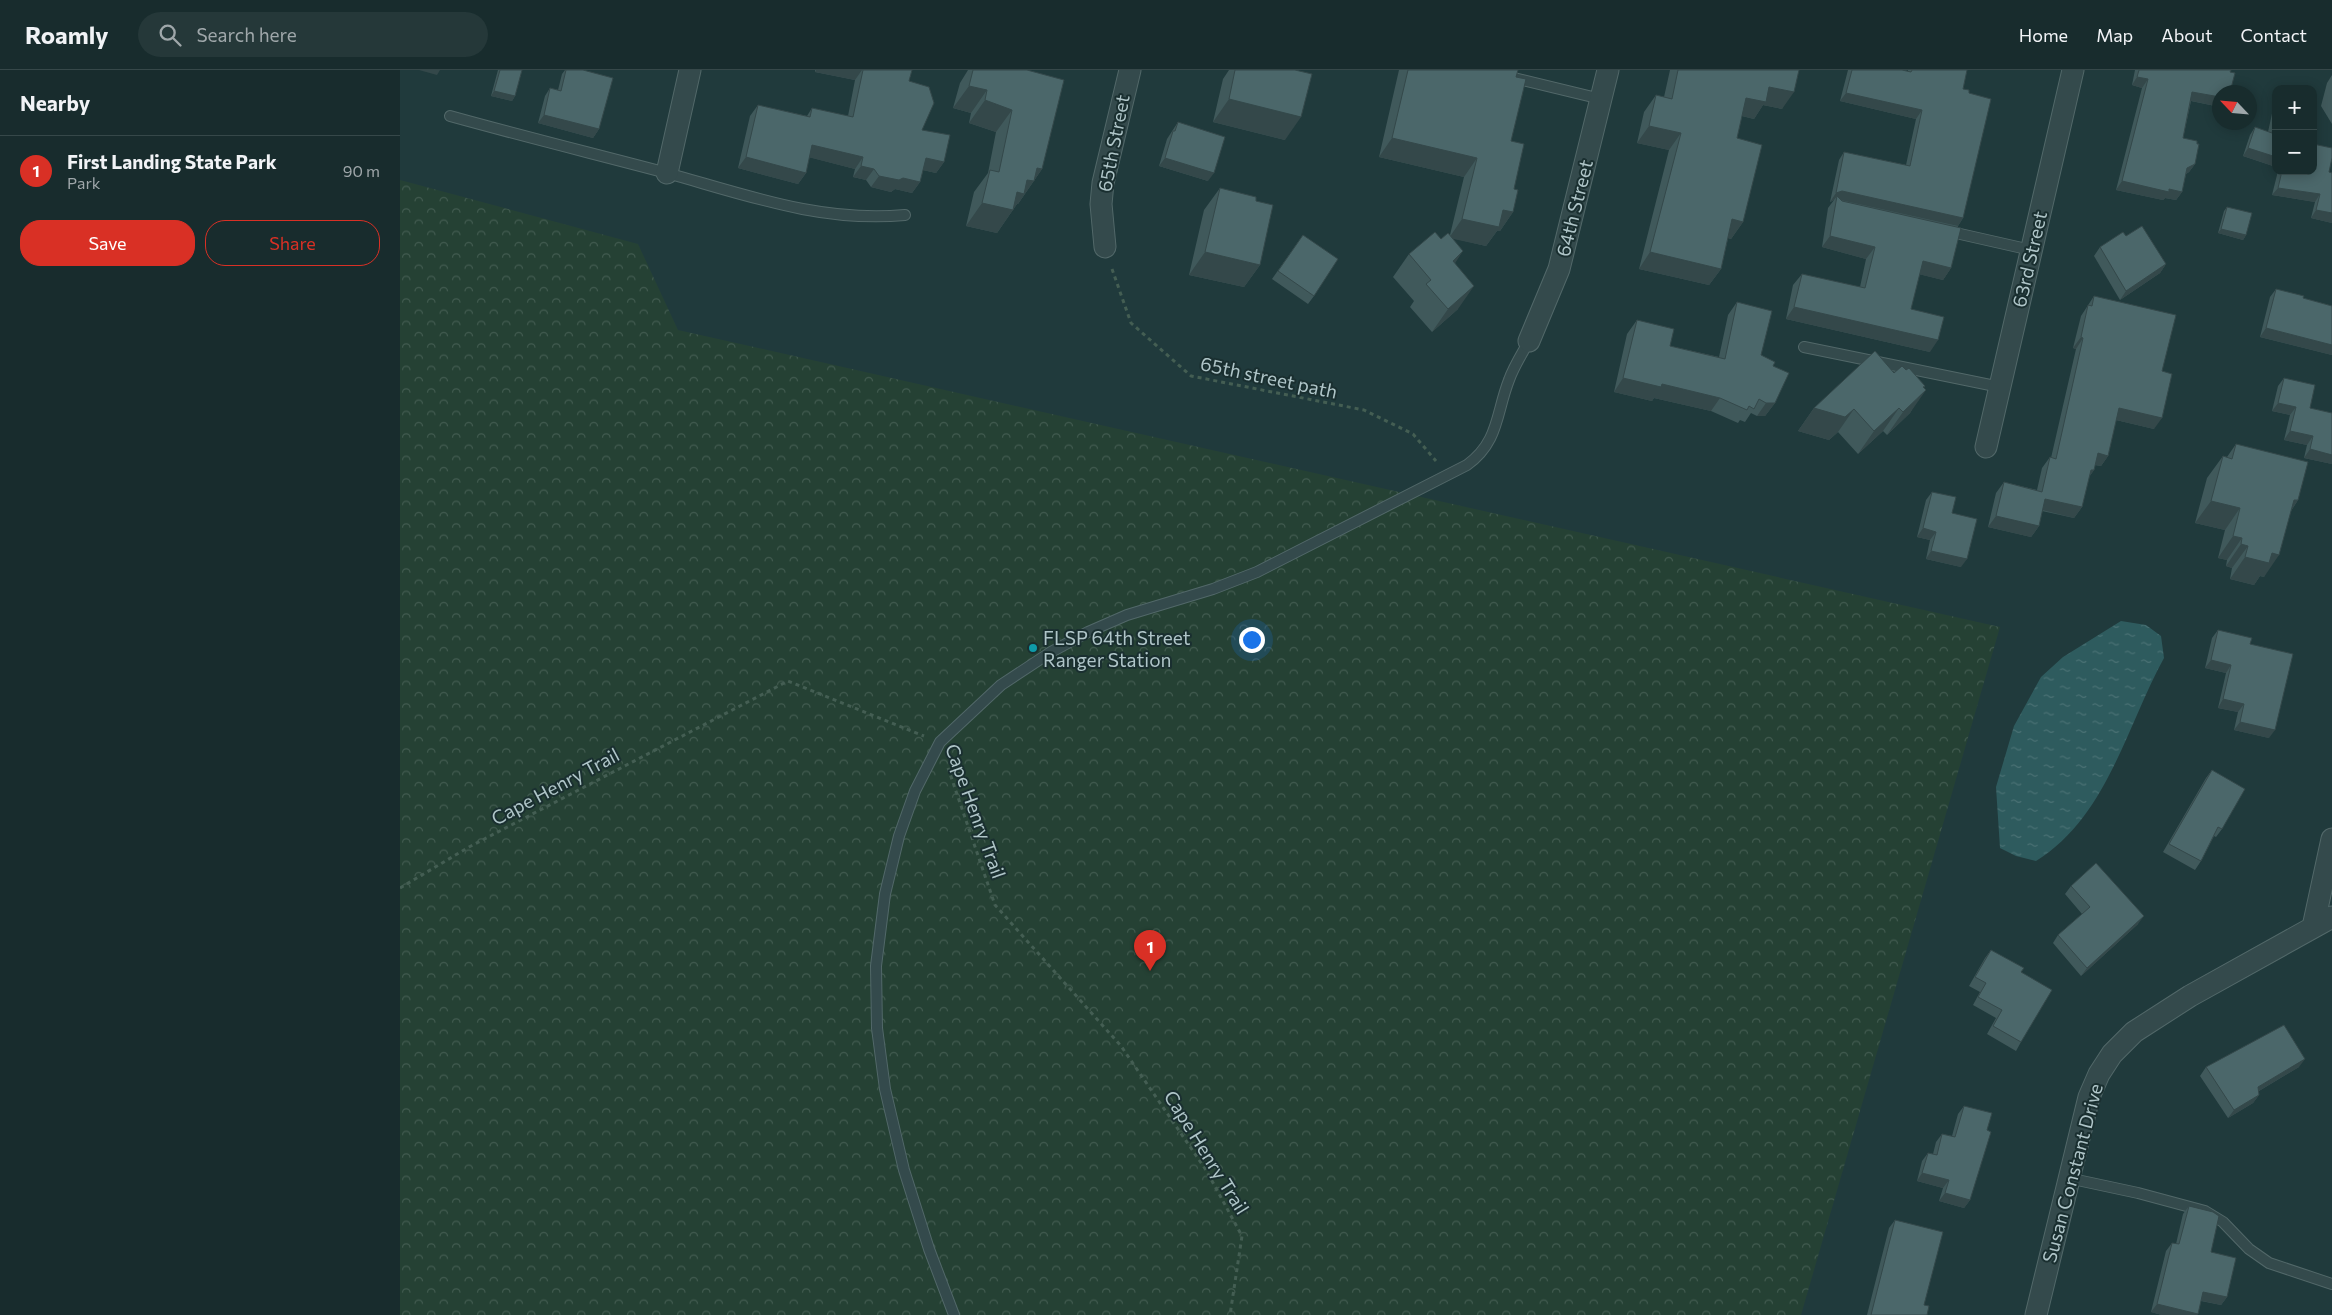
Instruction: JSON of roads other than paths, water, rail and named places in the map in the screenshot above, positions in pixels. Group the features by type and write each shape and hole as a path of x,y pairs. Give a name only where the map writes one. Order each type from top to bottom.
{"street":[{"path":"667,174 690,70"},
{"name":"65th Street","path":"1104,247 1101,204 1103,183 1130,70"},
{"name":"64th Street","path":"1528,341 1559,270 1608,70"},
{"name":"63rd Street","path":"1986,447 2073,70"},
{"path":"2313,927 2332,839"},
{"name":"Susan Constant Drive","path":"2036,1315 2089,1096 2099,1074 2112,1054 2134,1032 2190,996 2332,917"}],"lane":[{"path":"1508,77 1601,99"},
{"path":"450,116 772,204 840,216 876,218 905,215"},
{"path":"1937,229 2031,250"},
{"path":"954,1315 929,1249 904,1170 885,1089 877,1019 876,966 885,894 899,836 915,791 940,742 1001,685 1051,652 1088,632 1127,616 1213,589 1256,572 1474,460 1488,444 1498,424 1501,403 1510,378 1528,341"},
{"path":"1804,347 2000,387"},
{"path":"2068,1178 2138,1193 2205,1211 2223,1222 2249,1249 2269,1263 2332,1284"}],"water":[{"path":"2121,621 2146,625 2161,636 2164,658 2112,769 2098,796 2081,820 2060,842 2036,861 2016,856 2000,848 1996,787 2014,726 2041,677 2063,657"}],"place":[{"name":"FLSP 64th Street Ranger Station","path":"1033,648"},
{"name":"First Landing State Park","path":"1150,971"}]}
